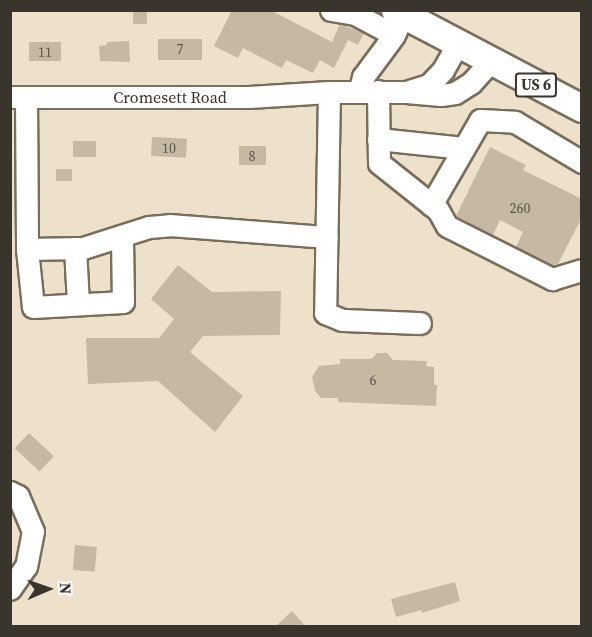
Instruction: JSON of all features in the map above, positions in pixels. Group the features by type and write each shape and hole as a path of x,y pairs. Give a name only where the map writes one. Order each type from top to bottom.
{"main road":[{"name":"US 6","path":"397,20 458,45 582,108"}],"street":[{"path":"331,10 397,20 363,77 378,139 379,163 438,210 447,226 552,279 582,270"},
{"path":"406,92 429,85 443,70 458,45"},
{"name":"Cromesett Road","path":"18,97 249,97 329,92 406,92 441,96 455,93 471,83 490,62"},
{"path":"329,92 326,313 342,320 420,323"},
{"path":"18,97 27,249 33,307 123,302 122,236"},
{"path":"431,205 480,120 515,122 582,162"},
{"path":"378,139 464,148"},
{"path":"27,249 99,245 149,227 170,225 327,237"},
{"path":"75,248 78,304"},
{"path":"10,492 18,496 33,531 26,566 10,589"}],"building":[{"path":"133,10 147,10 147,24 133,24"},
{"path":"232,10 270,10 332,42 340,24 364,33 358,45 348,40 334,68 320,60 313,73 286,60 282,68 243,48 238,58 214,46"},
{"path":"158,39 202,39 202,60 158,60"},
{"path":"129,41 130,62 100,61 99,46 107,45 107,42"},
{"path":"29,42 61,42 61,61 29,61"},
{"path":"152,137 187,139 186,158 151,156"},
{"path":"73,141 96,141 96,157 73,157"},
{"path":"239,146 266,146 266,165 239,165"},
{"path":"490,147 526,165 523,170 582,199 582,217 558,264 553,265 516,247 523,232 500,220 493,235 456,216"},
{"path":"56,169 72,169 72,181 56,181"},
{"path":"178,265 212,292 281,291 280,335 203,336 190,352 243,396 215,432 158,381 88,384 86,338 159,338 174,319 151,299"},
{"path":"377,353 387,353 393,360 427,361 426,366 434,367 434,385 437,385 436,406 338,402 338,398 321,398 315,391 312,377 319,366 340,364 340,359 372,359"},
{"path":"29,433 54,456 40,472 15,448"},
{"path":"75,545 97,547 95,572 73,570"},
{"path":"455,582 460,601 422,613 421,610 396,617 391,599"},
{"path":"292,611 306,627 275,627"}]}
